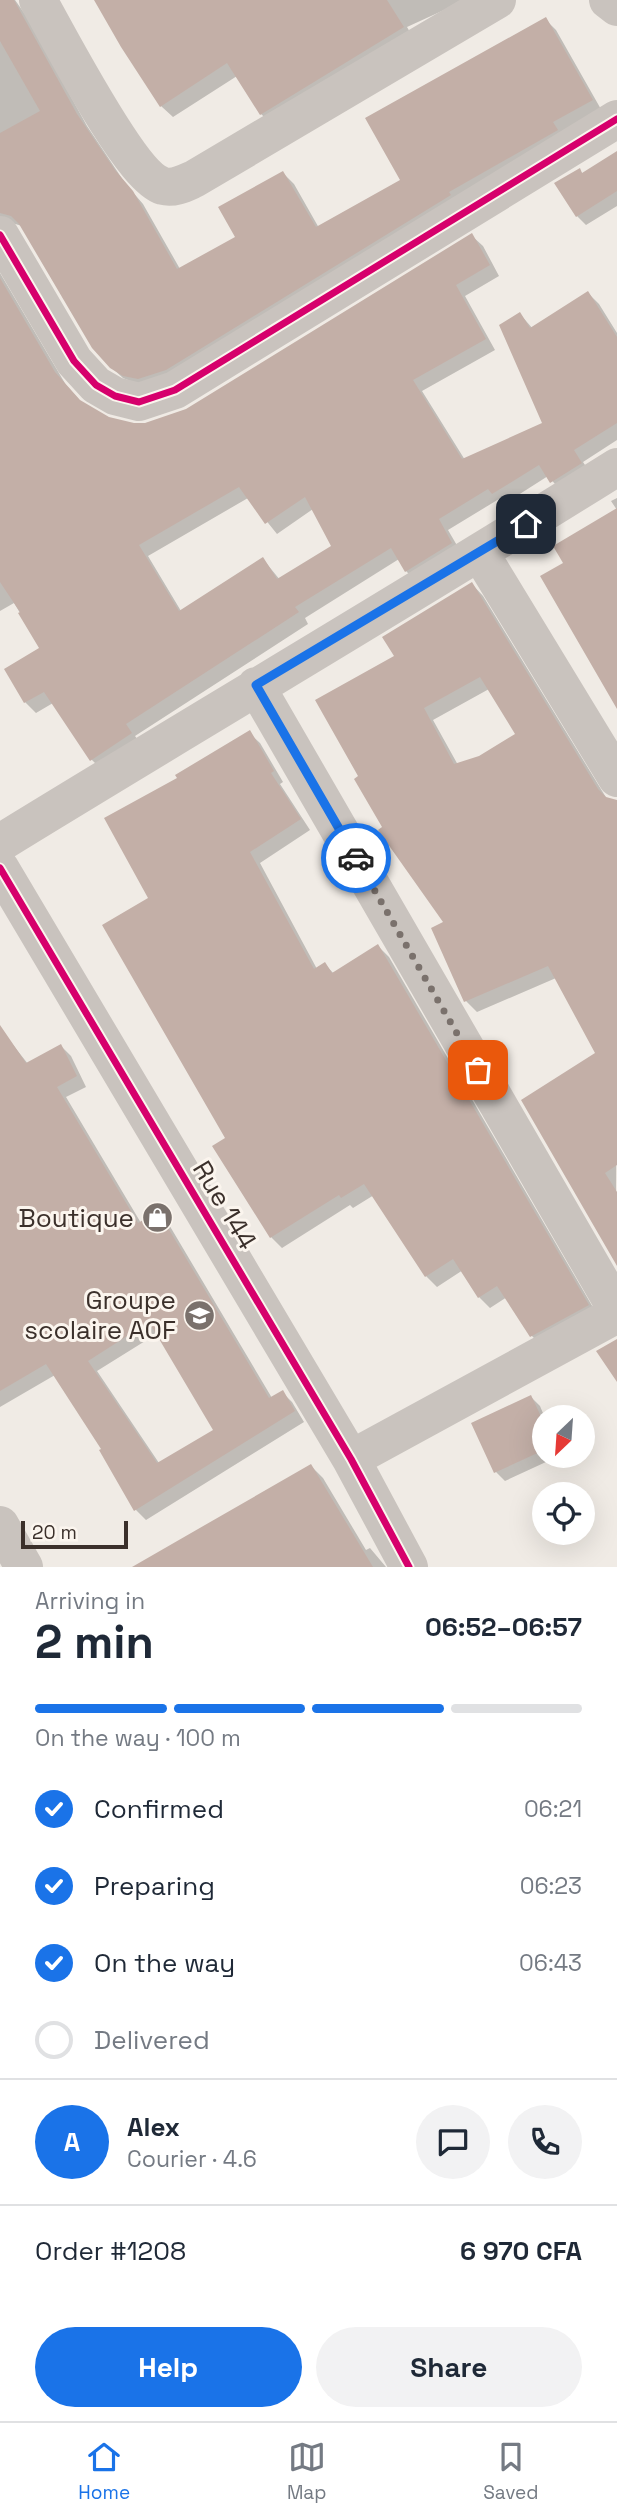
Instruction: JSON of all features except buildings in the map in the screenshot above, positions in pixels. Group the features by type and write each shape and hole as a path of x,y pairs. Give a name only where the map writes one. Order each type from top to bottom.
{"street":[{"path":"38,0 123,147 147,175 163,186 178,186 497,0"},
{"path":"608,0 617,7"},
{"path":"0,235 74,361 96,385 115,396 139,402 175,390 617,119"},
{"path":"0,843 256,685 480,553 617,467"},
{"path":"480,553 617,778"},
{"path":"256,685 617,1312 351,1459"},
{"name":"Rue 144","path":"0,868 351,1459 409,1567"},
{"path":"0,1525 24,1567"}],"cycle path":[{"path":"0,235 74,361 96,385 115,396 139,402 175,390 617,119"},
{"path":"0,868 351,1459 409,1567"}],"way so far":[{"path":"356,858 478,1070"}],"place":[{"name":"Boutique","path":"157,1218"},
{"name":"Groupe scolaire AOF","path":"199,1315"}],"route":[{"path":"356,858 256,685 526,524"}]}
